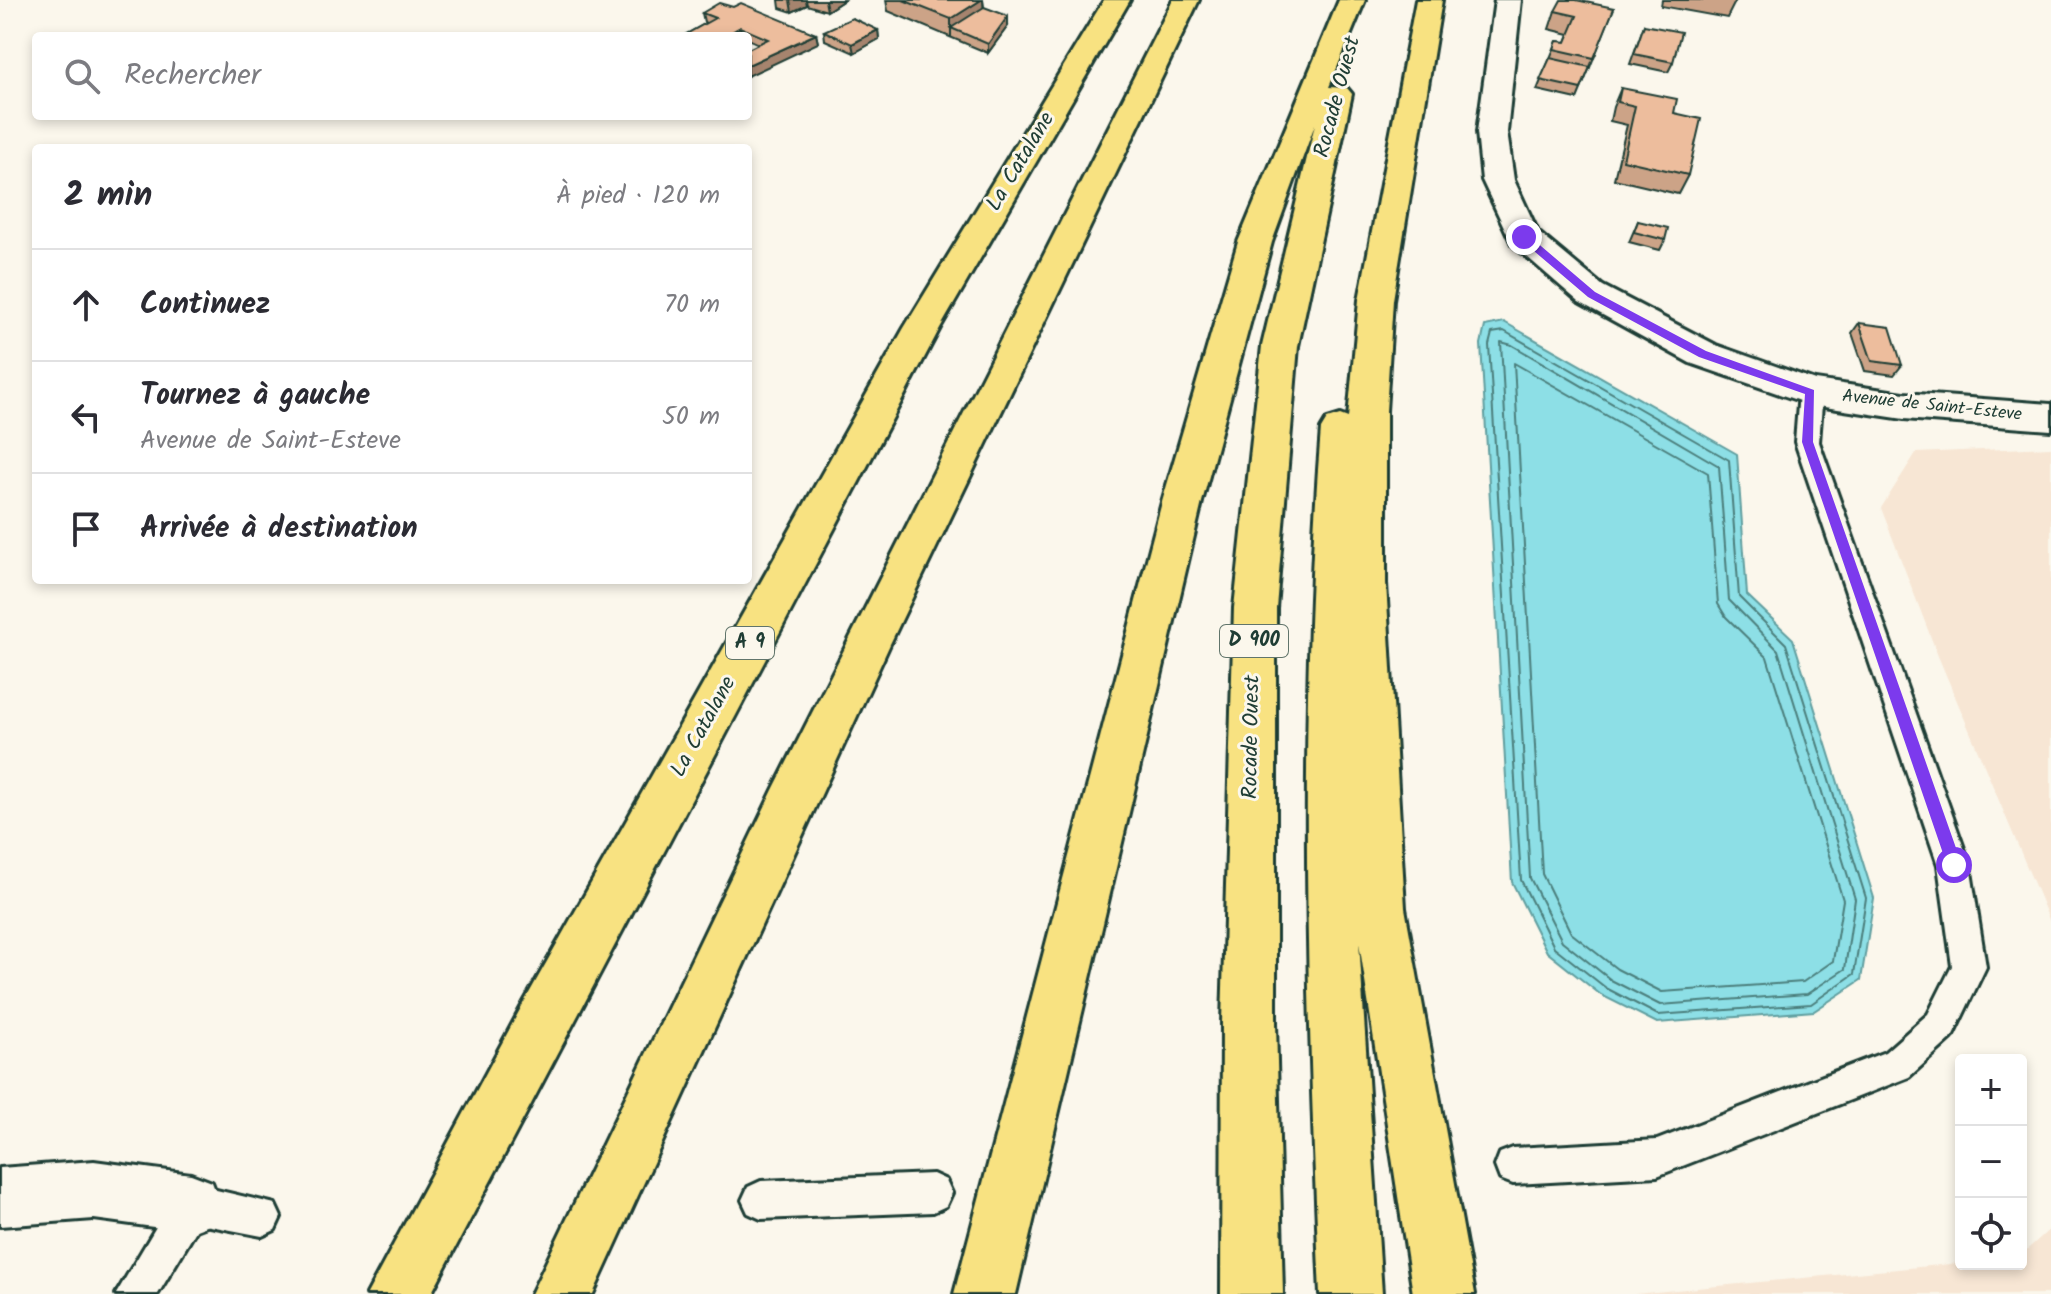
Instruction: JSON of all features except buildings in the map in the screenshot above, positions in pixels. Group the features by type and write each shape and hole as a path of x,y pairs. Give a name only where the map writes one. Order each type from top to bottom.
{"highway":[{"name":"La Catalane","path":"398,1294 542,1023 922,328 1117,0"},
{"path":"562,1294 651,1098 1009,352 1186,0"},
{"path":"985,1294 1182,502 1246,273 1313,91 1352,0"},
{"name":"Rocade Ouest","path":"1252,1294 1249,1023 1255,608 1280,346 1331,115 1365,0"},
{"name":"Rocade Ouest","path":"1351,1294 1333,997 1329,721 1335,497 1349,332 1386,80 1409,0"},
{"path":"1429,0 1376,300 1367,411 1365,583 1379,908 1444,1294"}],"street":[{"name":"Avenue de Saint-Esteve","path":"1508,0 1492,132 1498,180 1524,237 1591,294 1703,354 1811,392 1904,406 2051,417"},
{"path":"0,1197 94,1190 191,1203"}],"lane":[{"path":"1513,1166 1657,1158 1897,1065 1940,1026 1969,967 1954,865 1807,442 1811,392"},
{"path":"761,1200 933,1193"},
{"path":"136,1294 191,1203 262,1217"}],"shaded area":[{"path":"2051,447 2051,924 1938,656 1881,508 1916,453"},
{"path":"2051,1228 2051,1294 1634,1294 1955,1264 1955,1270 2027,1270 2027,1250"}],"water":[{"path":"1504,322 1737,454 1747,595 1793,639 1874,898 1861,980 1814,1011 1657,1023 1601,995 1547,952 1512,882 1481,344 1485,326"}],"route":[{"path":"1524,237 1591,294 1703,354 1811,392 1807,442 1954,865"}]}
